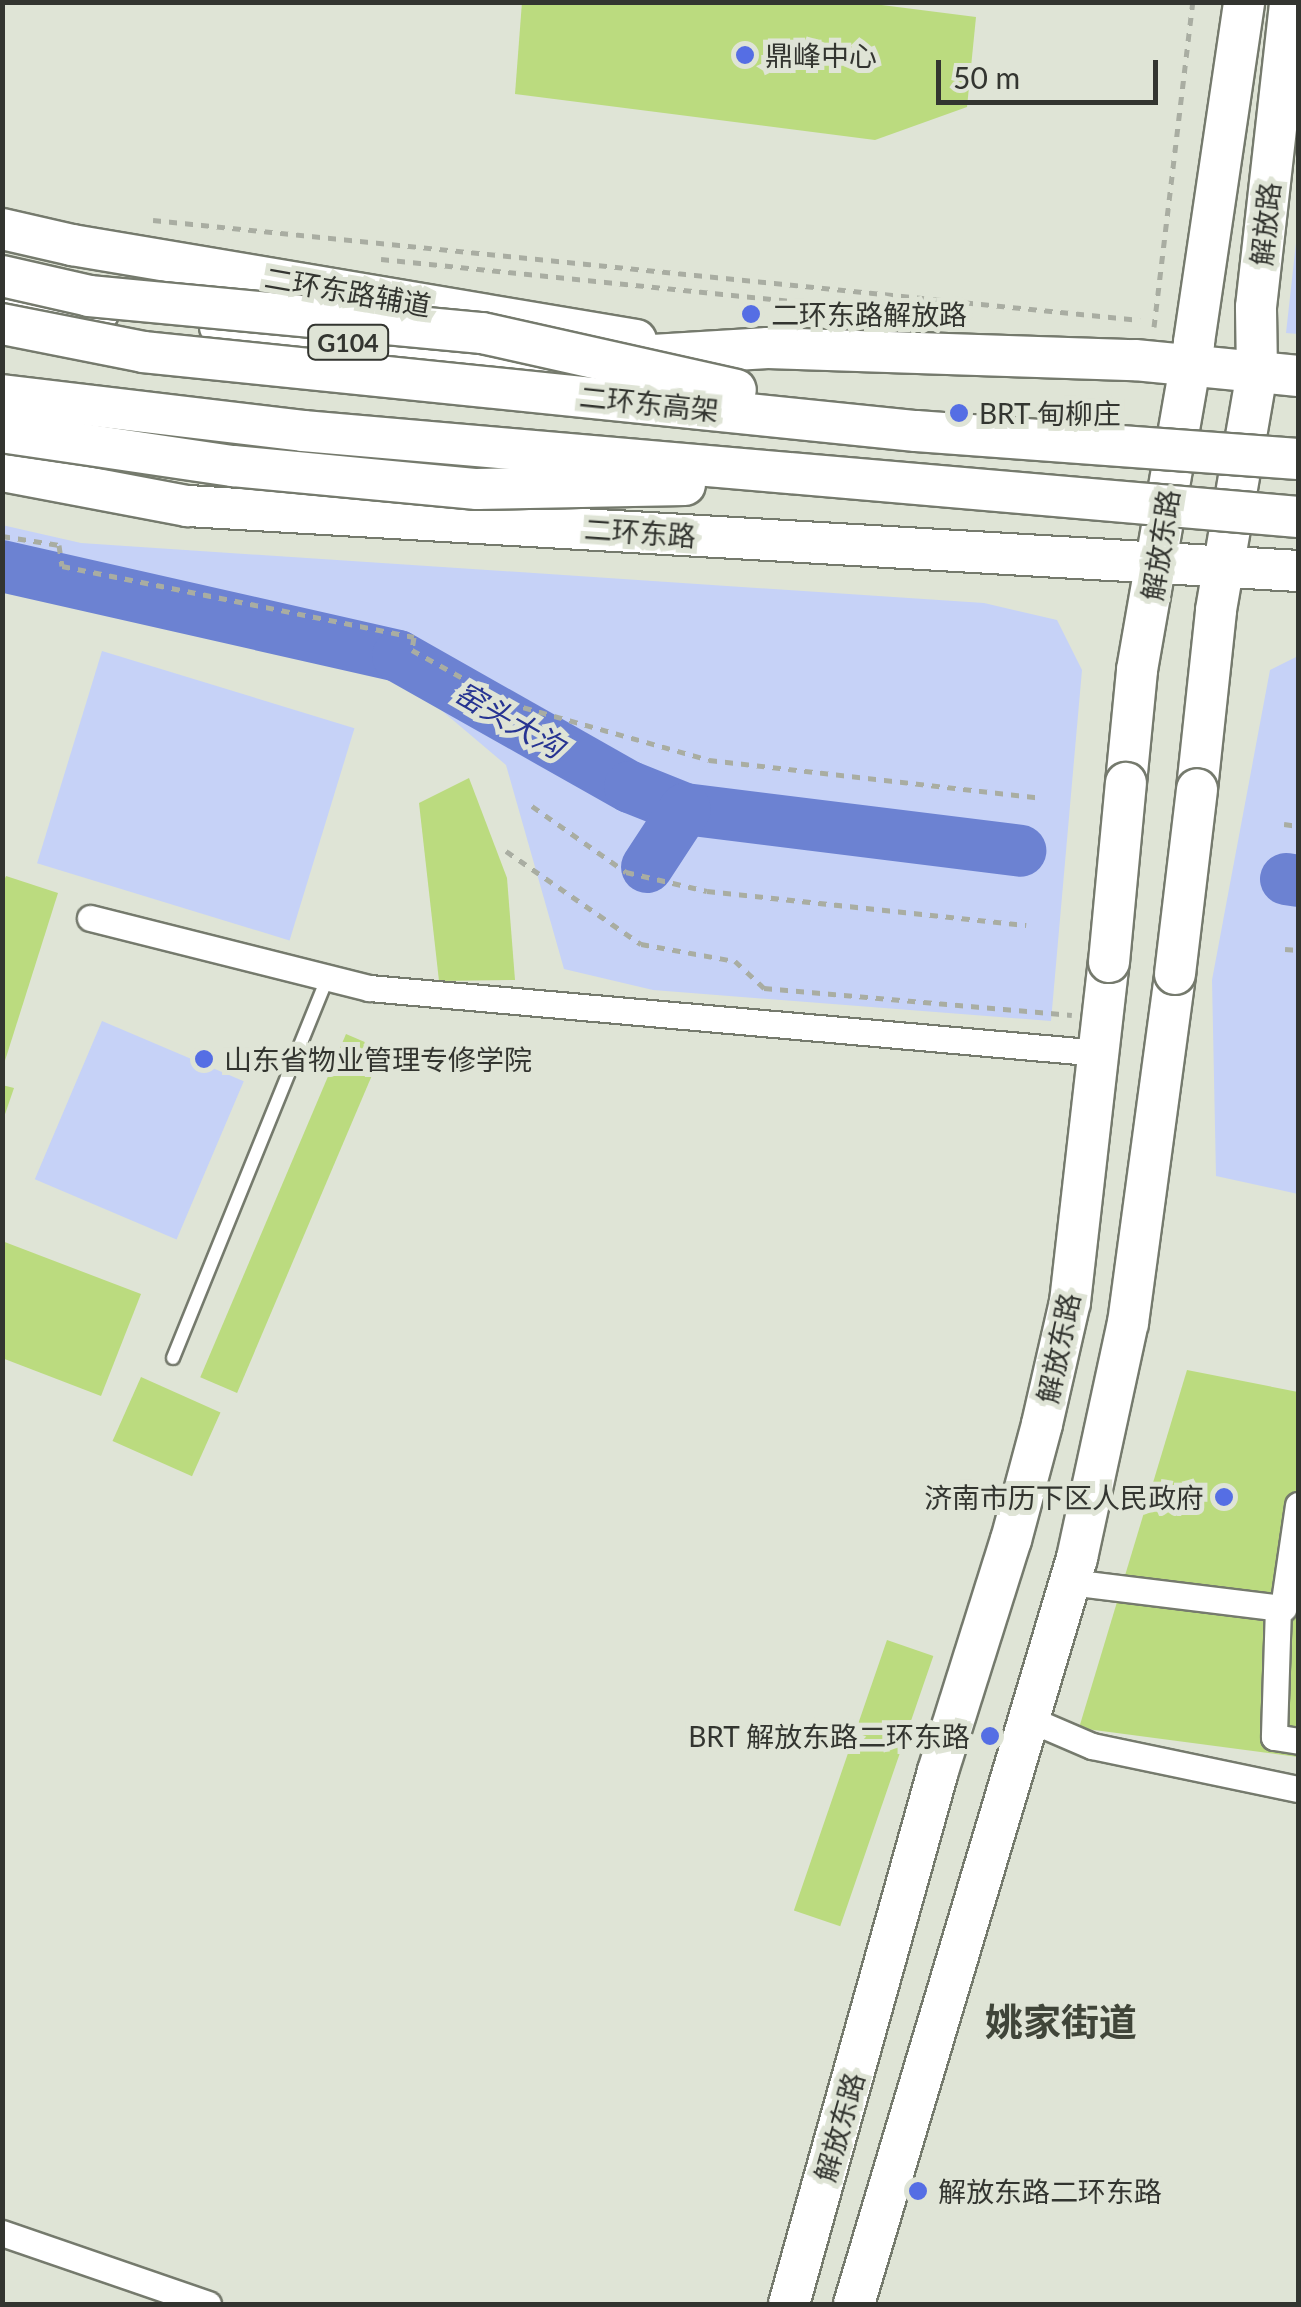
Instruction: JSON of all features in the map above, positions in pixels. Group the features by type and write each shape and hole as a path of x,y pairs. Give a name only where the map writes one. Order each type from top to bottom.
{"main road":[{"name":"解放路","path":"1169,362 1236,72 1244,2"},
{"name":"解放路","path":"1257,373 1256,307 1290,2"},
{"path":"1236,72 1282,76"},
{"name":"二环东路辅道","path":"2,229 72,245 694,349"},
{"path":"2,276 89,296 482,334 916,430"},
{"name":"G104","path":"2,301 538,362 694,349 1169,362 1298,376"},
{"name":"二环东高架","path":"2,324 144,352 916,430 1298,459"},
{"name":"解放东路","path":"789,2304 938,1770 1012,1540 1070,1302 1110,962 1137,670 1157,564 1169,362"},
{"path":"854,2304 1070,1582 1128,1323 1224,567 1257,373"},
{"name":"二环东高架","path":"2,395 304,432 1298,517"},
{"name":"二环东路","path":"2,414 485,471 554,526 1298,571"},
{"path":"2,432 233,466 477,489 909,481"},
{"path":"2,471 188,506 554,526"}],"street":[{"path":"90,918 369,988 1102,1035"},
{"path":"1070,1582 1283,1608 1298,1505"},
{"path":"1278,1607 1274,1737 1298,1740"},
{"path":"1029,1719 1092,1746 1298,1790"},
{"path":"2,2233 208,2304"}],"lane":[{"path":"173,1358 328,978"}],"path":[{"path":"1169,362 1192,2"},
{"path":"151,220 1140,320"},
{"path":"362,257 940,316"},
{"path":"2,536 59,545 62,566 414,637 412,650 508,703 709,760 1041,798"},
{"path":"532,806 626,872 707,891 1026,925"},
{"path":"1284,824 1298,826"},
{"path":"506,852 641,944 735,962 764,988 1102,1035"},
{"path":"1285,949 1298,950"}],"shaded area":[{"path":"1298,225 1298,334 1286,333"},
{"path":"2,525 81,543 984,603 1057,620 1082,670 1051,1021 653,990 564,969 506,765 395,671 402,641 3,575"},
{"path":"102,651 354,728 290,940 37,863"},
{"path":"1298,656 1298,1194 1216,1176 1212,980 1270,670"},
{"path":"102,1021 244,1081 177,1239 35,1179"}],"building":[{"name":"鼎峰中心","path":"522,2 858,2 976,17 967,107 875,140 515,94"},
{"path":"469,778 507,878 515,980 439,981 419,803"},
{"path":"6,876 58,893 3,1067 2,885"},
{"path":"346,1034 383,1050 237,1393 200,1377"},
{"path":"2,1085 14,1088 3,1120 2,1120"},
{"path":"2,1241 141,1294 101,1396 2,1358"},
{"name":"济南市历下区人民政府","path":"1187,1370 1298,1392 1298,1757 1079,1728"},
{"path":"141,1377 220,1412 192,1476 113,1441"},
{"path":"887,1640 933,1656 840,1926 794,1910"}],"waterway":[{"name":"窑头大沟","path":"2,566 398,656 630,787 685,809 1020,851"},
{"path":"647,867 685,809"},
{"name":"窑头大沟","path":"1286,879 1298,881"}],"place":[{"name":"鼎峰中心","path":"745,55"},
{"name":"二环东路解放路","path":"751,314"},
{"name":"BRT 甸柳庄","path":"959,413"},
{"name":"山东省物业管理专修学院","path":"204,1059"},
{"name":"济南市历下区人民政府","path":"1224,1497"},
{"name":"BRT 解放东路二环东路","path":"990,1736"},
{"name":"解放东路二环东路","path":"918,2191"}],"district":[{"name":"姚家街道","path":"1061,2022"}]}
